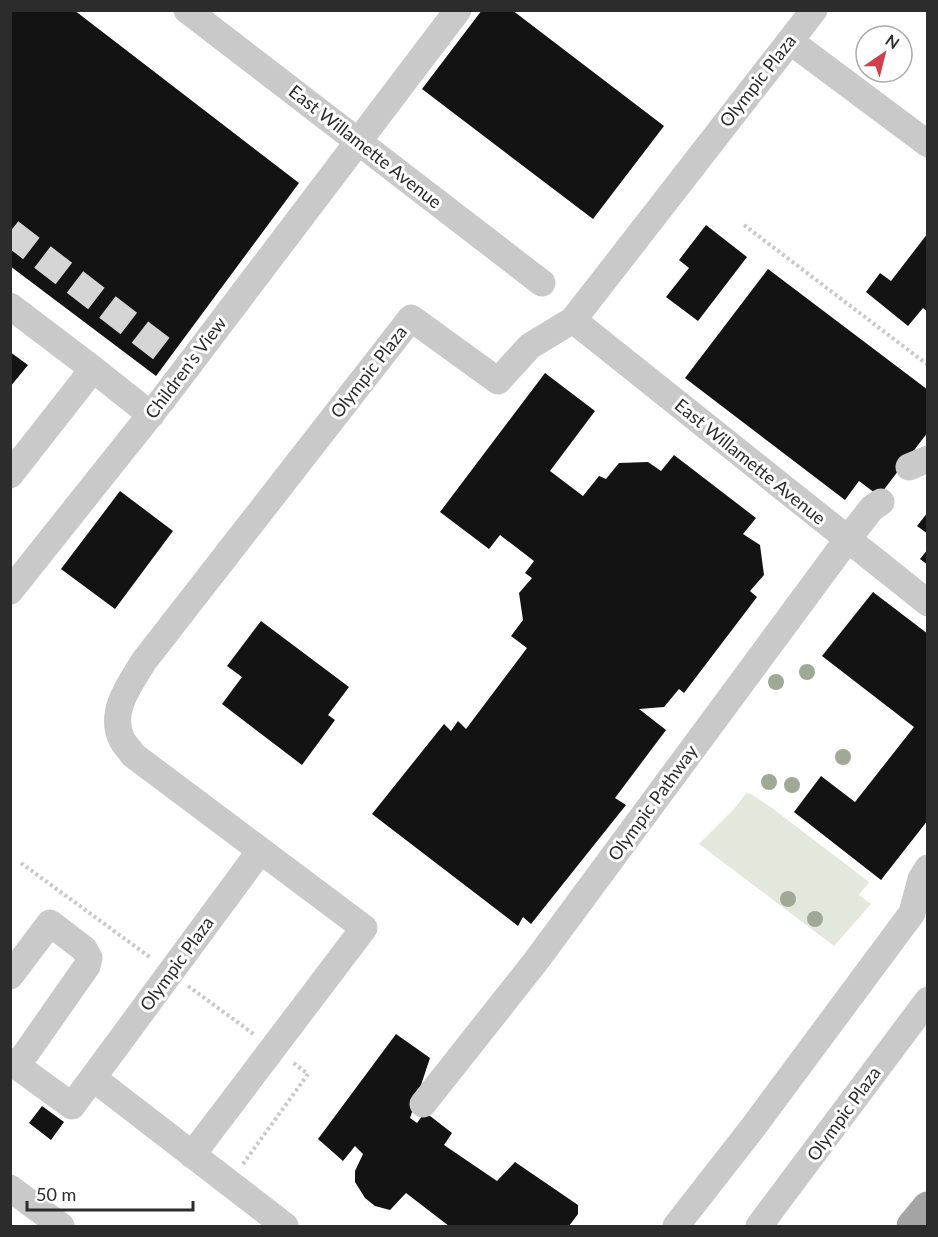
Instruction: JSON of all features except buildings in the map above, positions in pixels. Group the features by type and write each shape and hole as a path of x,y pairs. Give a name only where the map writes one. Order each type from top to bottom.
{"main road":[{"path":"913,1227 927,1208"}],"street":[{"name":"East Willamette Avenue","path":"187,10 542,283"},
{"name":"Children's View","path":"13,583 151,415 179,362 294,208 358,141 458,10"},
{"name":"Olympic Plaza","path":"273,1049 364,928 133,755 122,739 117,717 124,693 144,662 411,318 498,381 530,346 573,320 814,10"},
{"path":"790,41 927,144"},
{"path":"10,306 151,415"},
{"name":"East Willamette Avenue","path":"573,320 927,603"},
{"path":"10,475 93,369"},
{"name":"Olympic Pathway","path":"423,1104 537,961 847,540 872,508 881,502"},
{"name":"Olympic Plaza","path":"14,1063 72,1106 261,851"},
{"path":"676,1227 912,913 921,909 921,879 927,868"},
{"path":"10,976 50,923 84,949 89,958 87,966 14,1063"},
{"name":"Olympic Plaza","path":"759,1227 927,1000"},
{"path":"192,1155 273,1049"},
{"path":"93,1078 285,1227"},
{"path":"10,1188 61,1227"}],"path":[{"path":"744,225 927,365"},
{"path":"21,863 308,1074 242,1166"}],"shaded area":[{"path":"746,793 772,808 869,882 859,895 871,904 834,946 699,844 735,808"}],"tunnel":[{"path":"10,232 171,356"}]}
